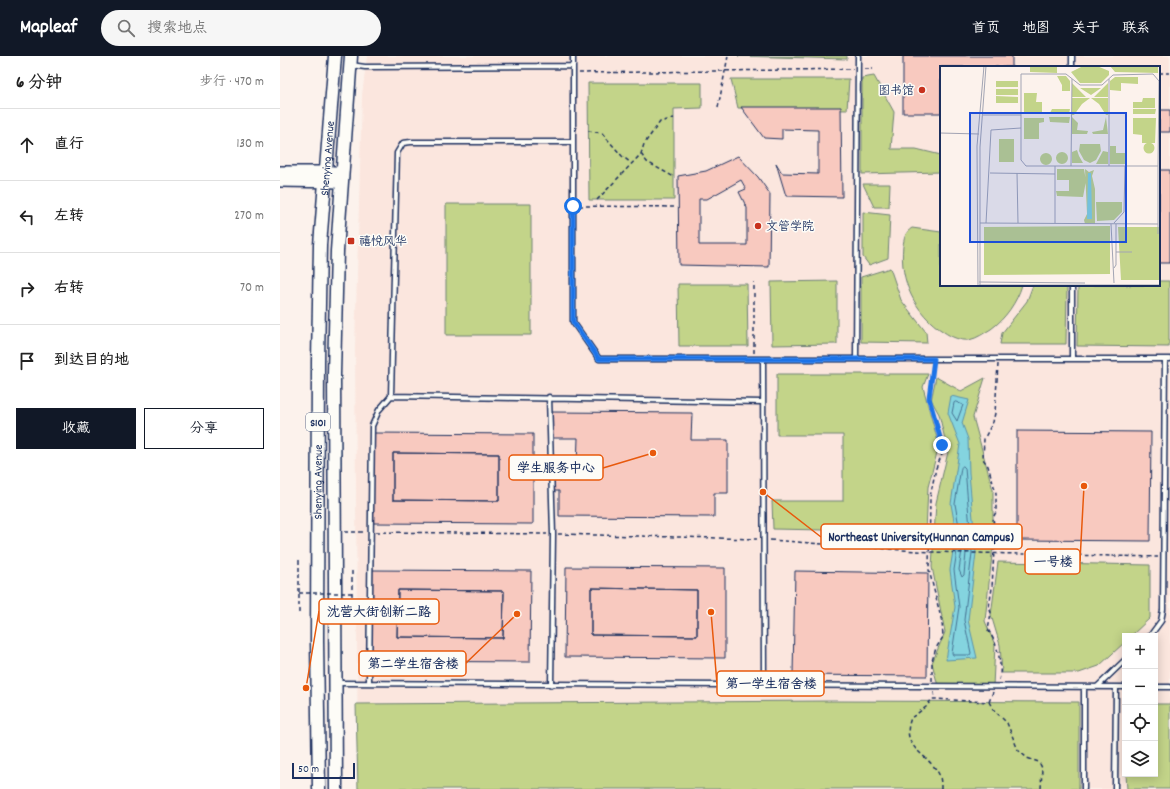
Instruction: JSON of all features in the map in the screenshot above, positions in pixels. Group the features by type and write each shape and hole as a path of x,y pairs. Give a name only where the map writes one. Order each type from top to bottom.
{"main road":[{"name":"Shenying Avenue","path":"319,789 317,640 320,245 335,56"},
{"name":"Shenying Avenue","path":"336,789 335,367 337,251 350,61"}],"street":[{"path":"280,172 325,177"},
{"path":"280,181 342,177"}],"lane":[{"path":"573,56 573,322 599,359 1170,359"},
{"path":"856,359 858,56"},
{"path":"350,61 365,67 573,66"},
{"path":"369,683 372,426 379,410 392,396 397,153 403,143 573,142"},
{"path":"1072,286 1072,359"},
{"path":"763,359 764,686"},
{"path":"1152,633 1161,621 1163,610 1162,557 1165,359"},
{"path":"392,396 549,397 763,402"},
{"path":"549,397 553,534 551,685"},
{"path":"1098,687 1122,663"},
{"path":"335,683 1122,687"},
{"path":"1084,686 1084,789"},
{"path":"1115,789 1116,687"},
{"path":"1158,687 1170,687"}],"path":[{"path":"718,108 728,56"},
{"path":"573,73 873,69"},
{"path":"597,200 640,154 644,144 660,122 674,118"},
{"path":"588,131 602,133 622,156 632,163"},
{"path":"640,154 647,162 674,177"},
{"path":"573,206 676,207"},
{"path":"754,282 754,359"},
{"path":"934,359 929,398 942,442 943,452 936,468 930,497 929,570 942,622 943,637 936,648 932,661 931,671 935,699"},
{"path":"989,702 995,686 1000,678 999,655 994,636 988,630 991,613 989,607 992,588 993,518 996,512 996,493 988,466 983,459 984,439 993,422 995,413 998,359"},
{"path":"335,532 553,534 763,540 930,552 1162,557"},
{"path":"299,560 299,615"},
{"path":"352,571 352,614"},
{"path":"299,593 352,593"},
{"path":"941,789 940,775 937,769 918,752 909,737 909,724 911,718 926,707 932,699 989,702"},
{"path":"989,702 993,709 1006,723 1018,750 1027,758 1039,762 1042,768 1041,789"}],"shaded area":[{"path":"367,56 1170,56 1170,789 358,789 355,348 362,95"}],"green space":[{"path":"738,56 847,56 847,59"},
{"path":"874,76 894,112 891,149 916,149 940,155 940,172 862,174 862,78"},
{"path":"731,79 849,79 847,110 738,108"},
{"path":"588,83 702,83 702,108 674,109 674,200 589,200"},
{"path":"863,184 890,184 889,207 874,207"},
{"path":"446,204 531,204 531,335 446,335"},
{"path":"863,212 890,215 888,258 869,265 863,257"},
{"path":"912,228 940,232 940,286 1022,286 1014,304 1006,315 991,329 969,340 956,338 934,325 917,306 907,283 902,259 904,241 906,234"},
{"path":"890,268 901,300 926,332 927,343 861,342 861,277"},
{"path":"837,281 837,344 772,345 771,282"},
{"path":"1160,281 1169,281 1169,347 1077,346 1078,286 1160,286"},
{"path":"678,284 747,284 748,346 679,346"},
{"path":"1033,286 1067,286 1066,344 1000,344 1002,333 1027,301"},
{"path":"777,374 928,374 923,387 939,445 928,487 926,532 773,529 772,501 843,501 843,435 777,435"},
{"path":"936,377 961,391 985,378 973,417 993,490 993,545 985,621 995,645 993,686 938,686 932,663 945,632 932,567 936,503 948,452 939,414 931,400"},
{"path":"998,562 1150,565 1150,618 1134,633 1122,633 1122,645 1099,666 1079,673 1002,673 1000,645 991,615"},
{"path":"833,701 1079,702 1079,789 358,789 356,704"},
{"path":"1158,704 1170,704 1170,789 1127,789 1126,777 1158,777"}],"water":[{"path":"951,396 969,400 962,423 968,439 969,473 976,553 968,620 977,658 946,660 955,607 950,570 956,532 951,504 960,444 948,413"}],"building":[{"name":"图书馆","path":"903,56 1012,56 1012,66 940,66 940,113 903,113"},
{"name":"文管学院","path":"741,107 841,107 842,197 786,196 776,163 782,173 818,174 818,130 782,129 782,139 764,138"},
{"path":"1160,110 1170,110 1170,132 1160,132"},
{"name":"文管学院","path":"738,156 758,177 770,194 769,267 679,265 678,176 706,171","holes":["741,180 746,189 739,192 747,208 747,245 699,245 699,199 707,199"]},
{"path":"1160,170 1170,170 1170,263 1160,263"},
{"path":"552,412 692,413 691,440 728,440 728,493 714,493 714,517 559,516 559,491 552,491 552,466 577,467 578,438 552,438"},
{"path":"1017,431 1151,432 1150,541 1017,540"},
{"path":"374,433 533,434 533,524 373,523","holes":["393,453 499,454 499,501 393,500"]},
{"path":"393,453 499,454 499,501 393,500"},
{"path":"566,567 725,568 725,658 565,657","holes":["591,588 697,590 697,636 591,635"]},
{"path":"372,570 531,571 530,662 371,661","holes":["398,590 504,591 503,638 397,637"]},
{"path":"795,571 928,573 927,676 793,675"},
{"path":"591,588 697,590 697,636 591,635"},
{"path":"398,590 504,591 503,638 397,637"}],"place":[{"name":"图书馆","path":"922,90"},
{"name":"文管学院","path":"758,226"},
{"name":"禧悦风华","path":"351,241"},
{"name":"学生服务中心","path":"653,453"},
{"name":"一号楼","path":"1084,486"},
{"name":"Northeast University(Hunnan Campus)","path":"763,492"},
{"name":"第一学生宿舍楼","path":"711,612"},
{"name":"第二学生宿舍楼","path":"517,614"},
{"name":"沈营大街创新二路","path":"306,688"}],"route":[{"path":"573,206 573,322 599,359 934,359 929,398 937,422 942,445"}]}
